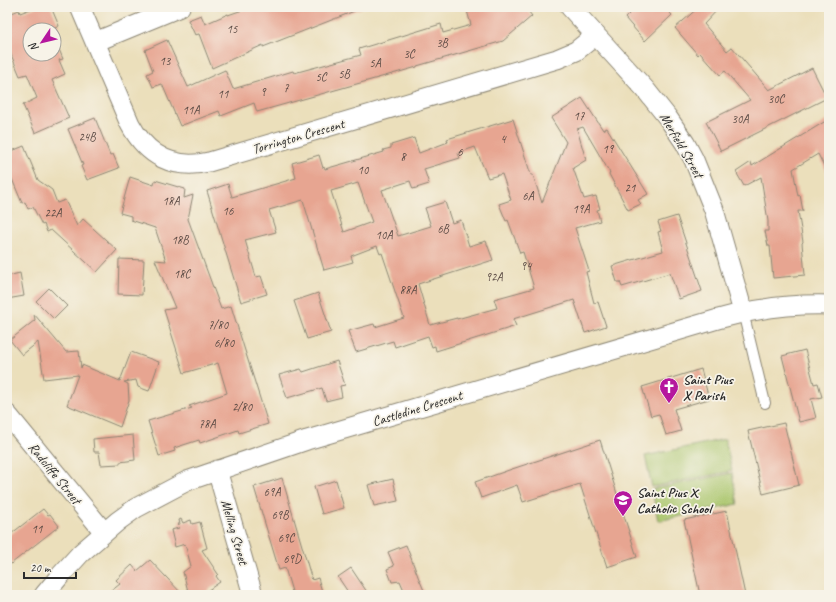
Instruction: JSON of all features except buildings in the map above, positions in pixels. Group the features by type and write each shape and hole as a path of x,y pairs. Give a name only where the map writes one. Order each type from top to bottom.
{"street":[{"name":"Torrington Crescent","path":"80,7 136,136 154,154 186,165 198,164 557,59 576,51 596,35"},
{"path":"95,42 180,7"},
{"name":"Merfield Street","path":"570,7 658,104 676,128 694,160 714,210 743,312"},
{"name":"Castledine Crescent","path":"44,595 81,553 104,532 136,508 187,480 307,440 639,341 743,312 804,305 829,305"},
{"name":"Radcliffe Street","path":"7,414 104,532"},
{"name":"Melling Street","path":"217,470 252,595"}],"lane":[{"path":"743,312 765,403"}],"green space":[{"path":"725,439 732,471 652,487 645,456"},
{"path":"732,473 738,504 658,521 652,489"}],"place":[{"name":"Saint Pius X Parish","path":"669,404"},
{"name":"Saint Pius X Catholic School","path":"623,517"}]}
